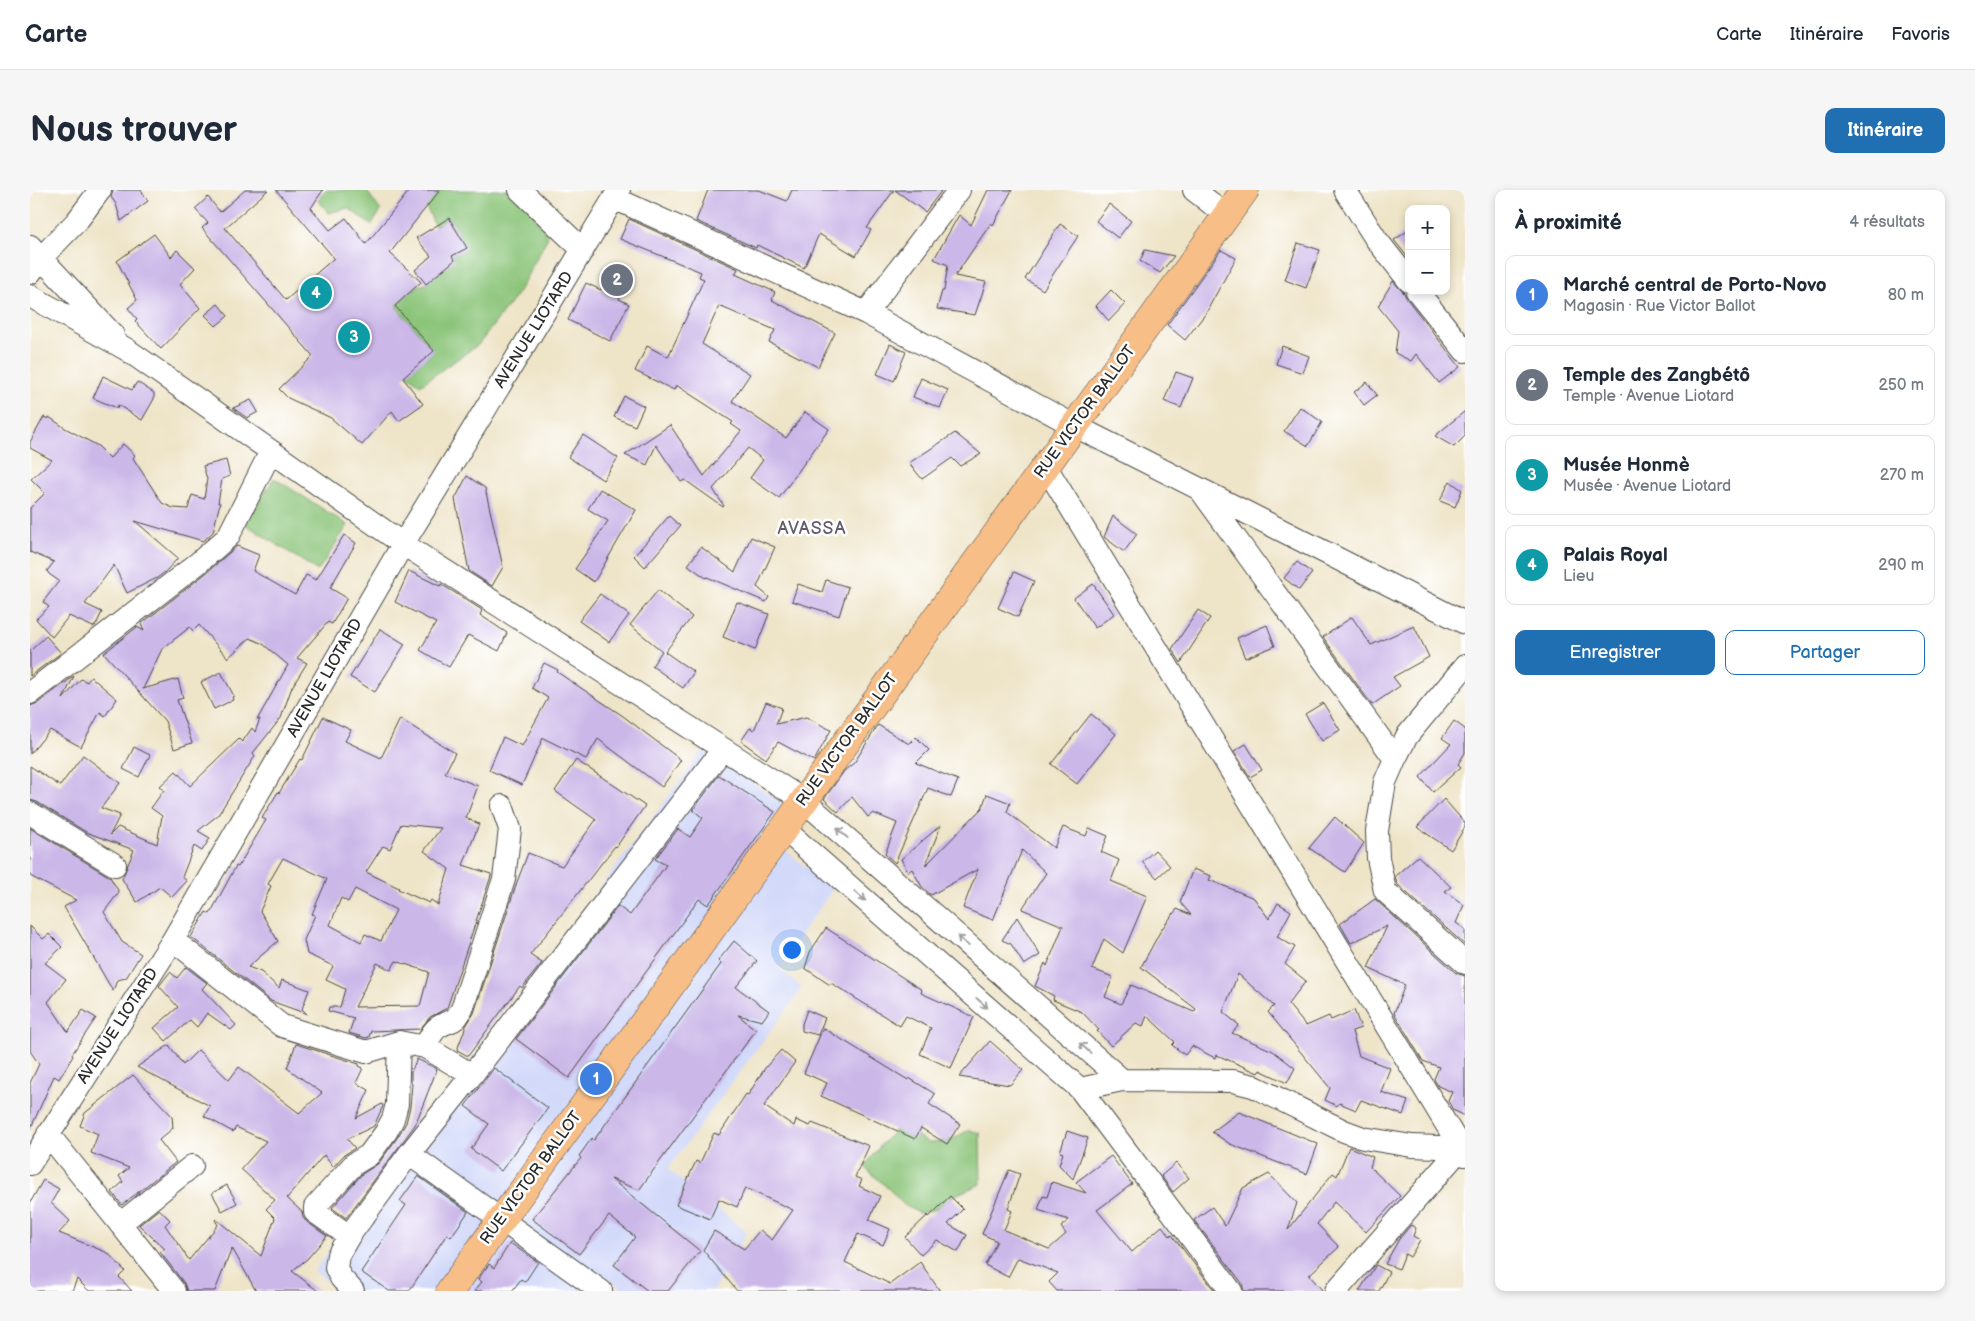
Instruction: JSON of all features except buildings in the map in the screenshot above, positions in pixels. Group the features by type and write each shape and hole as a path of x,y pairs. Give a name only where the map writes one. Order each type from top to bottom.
{"main road":[{"name":"RUE VICTOR BALLOT","path":"450,1291 500,1219 583,1108 803,800 1245,190"}],"street":[{"path":"100,190 77,221 34,259 126,349"},
{"path":"520,190 583,250"},
{"path":"866,313 959,190"},
{"path":"1194,190 1226,215"},
{"path":"1345,190 1376,239 1405,275"},
{"path":"617,194 866,313 1075,426 1465,624"},
{"name":"AVENUE LIOTARD","path":"30,1164 173,940 403,544 617,194"},
{"path":"1420,295 1465,351"},
{"path":"30,296 126,349 403,544 803,800 1122,1080"},
{"path":"30,693 197,564 228,537 271,451"},
{"path":"1046,467 1464,1151"},
{"path":"1199,488 1395,759"},
{"path":"1465,666 1408,736 1395,759 1385,782 1377,831 1378,858 1385,891 1465,963"},
{"path":"353,1291 336,1268 338,1255 350,1236 409,1154 472,1076 723,749"},
{"path":"426,1047 434,1031 440,1025 456,1020 462,1009 504,879 510,829 502,806"},
{"path":"30,813 115,864"},
{"path":"784,829 1080,1088 1231,1291"},
{"path":"173,940 282,1026 366,1052 399,1042 426,1047 472,1076"},
{"path":"350,1236 315,1212 315,1207 354,1164 369,1155 393,1119 397,1104 399,1042"},
{"path":"1080,1088 1122,1080 1233,1081 1252,1086 1344,1131 1363,1138 1412,1146 1464,1151"},
{"path":"48,1134 174,1291"},
{"path":"1336,1291 1464,1151"},
{"path":"409,1154 600,1291"},
{"path":"120,1224 192,1166"}],"shaded area":[{"path":"703,750 788,807 768,836 833,889 778,967 802,988 668,1169 747,1232 713,1291 625,1291 604,1275 586,1291 340,1291 314,1271"}],"green space":[{"path":"325,190 366,190 381,211 371,225 348,208 329,213 318,200"},
{"path":"432,190 519,190 548,237 518,293 479,344 420,385 407,374 434,351 397,308 397,304 417,286 426,284 454,260 452,256 466,248 449,218 435,226 423,200"},
{"path":"274,478 348,525 318,571 245,524"},
{"path":"898,1127 915,1134 928,1143 949,1141 969,1130 980,1133 981,1184 955,1195 934,1210 919,1213 904,1205 864,1167 884,1141"}],"place":[{"name":"Temple des Zangbétô","path":"617,280"},
{"name":"Palais Royal","path":"316,293"},
{"name":"Musée Honmè","path":"354,337"},
{"name":"Marché central de Porto-Novo","path":"596,1079"}],"district":[{"name":"AVASSA","path":"812,528"}]}
